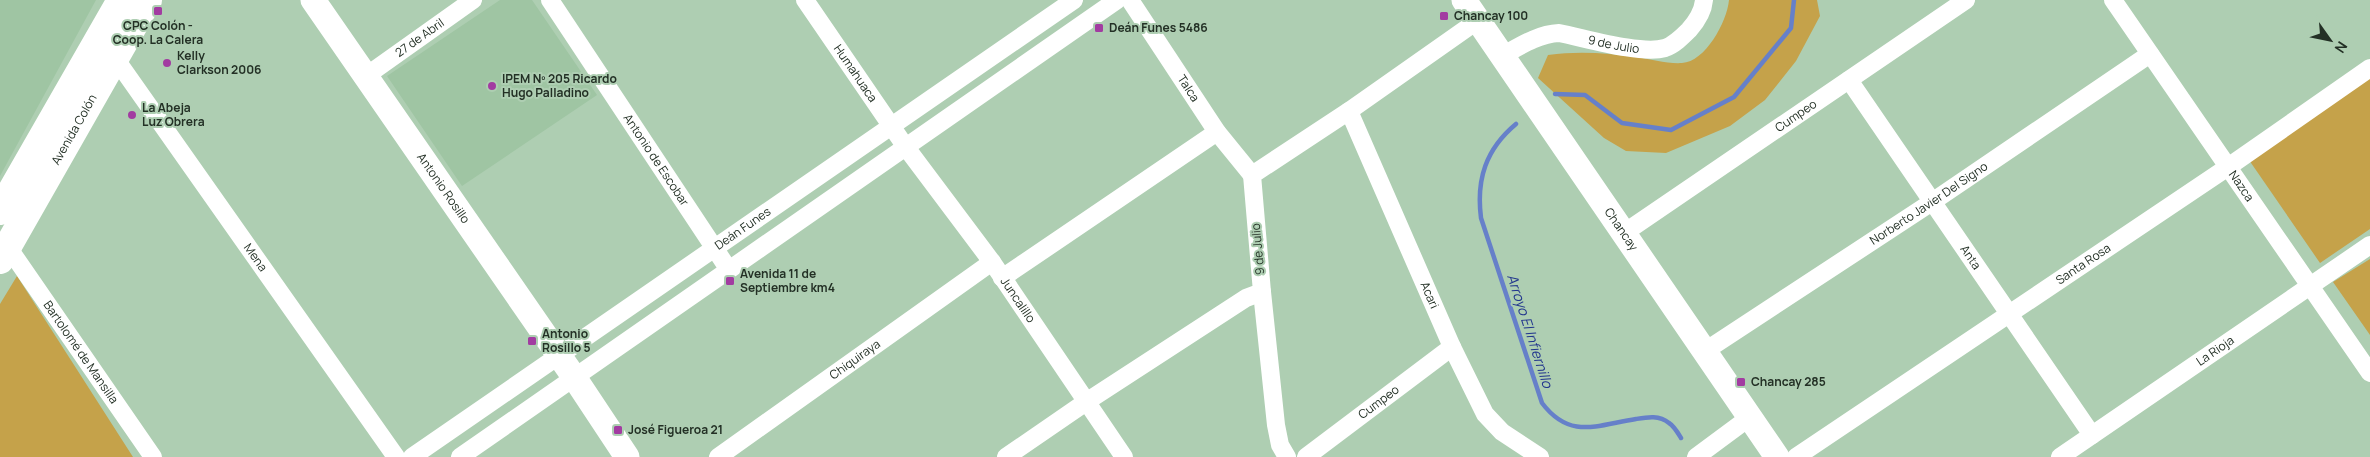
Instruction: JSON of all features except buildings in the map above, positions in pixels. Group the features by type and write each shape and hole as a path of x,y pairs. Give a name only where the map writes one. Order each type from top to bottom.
{"main road":[{"name":"Avenida Colón","path":"0,211 121,0"},
{"name":"Avenida Colón","path":"4,254 148,0"},
{"name":"Antonio Rosillo","path":"313,0 560,355 627,457"},
{"name":"Chancay","path":"1464,0 1777,457"}],"street":[{"name":"27 de Abril","path":"366,76 473,0"},
{"name":"Antonio de Escobar","path":"550,0 729,270"},
{"name":"Humahuaca","path":"805,0 905,146"},
{"name":"Deán Funes","path":"412,457 1074,0"},
{"name":"Deán Funes","path":"460,457 1117,0"},
{"name":"Talca","path":"1130,0 1217,132 1252,175"},
{"name":"9 de Julio","path":"1502,56 1535,38 1559,33 1650,50 1666,48 1681,38 1696,22 1704,7 1704,0"},
{"name":"Cumpeo","path":"1624,233 1966,0"},
{"name":"Nazca","path":"2113,0 2370,373"},
{"path":"1252,175 1349,111 1478,21"},
{"name":"Norberto Javier Del Signo","path":"1705,351 1932,202 2150,54"},
{"name":"Mena","path":"115,58 396,457"},
{"name":"Santa Rosa","path":"1796,457 2228,167 2370,68"},
{"name":"Anta","path":"1849,80 2092,435"},
{"name":"Acari","path":"1349,111 1452,347 1485,414 1502,432 1540,457"},
{"path":"1002,278 1217,132"},
{"name":"Juncalillo","path":"905,146 992,262 1124,457"},
{"name":"9 de Julio","path":"1006,457 1086,402 1246,298 1262,292 1252,175"},
{"name":"La Rioja","path":"2060,457 2370,245"},
{"name":"Bartolomé de Mansilla","path":"4,254 153,457"},
{"name":"Chiquiraya","path":"718,457 992,262"},
{"path":"1262,292 1276,425 1280,445 1287,457"},
{"name":"Cumpeo","path":"1314,455 1452,347"},
{"path":"1696,457 1750,417"}],"shaded area":[{"path":"0,0 96,0 0,176"},
{"name":"IPEM Nº 205 Ricardo Hugo Palladino","path":"500,0 532,0 597,95 462,186 387,76"},
{"path":"1729,0 1817,0 1820,16 1796,61 1765,100 1730,126 1666,153 1626,151 1604,138 1538,78 1548,55 1592,53 1671,63 1691,61 1699,56 1713,39 1724,19"},
{"path":"2370,76 2370,229 2320,263 2249,160"},
{"path":"2370,259 2370,335 2333,282"},
{"path":"17,276 133,457 0,457 0,304"}],"waterway":[{"name":"Arroyo El Infiernillo","path":"1555,94 1585,95 1622,123 1671,130 1734,97 1791,28 1794,0"},
{"name":"Arroyo El Infiernillo","path":"1516,124 1497,144 1485,166 1480,190 1481,218 1542,403 1552,415 1574,426 1597,426 1649,417 1665,420 1671,424 1681,438"}],"place":[{"name":"CPC Colón - Coop. La Calera","path":"158,11"},
{"name":"Chancay 100","path":"1444,16"},
{"name":"Deán Funes 5486","path":"1099,28"},
{"name":"Kelly Clarkson 2006","path":"167,63"},
{"name":"IPEM Nº 205 Ricardo Hugo Palladino","path":"492,86"},
{"name":"La Abeja Luz Obrera","path":"132,115"},
{"name":"Avenida 11 de Septiembre km4","path":"730,281"},
{"name":"Antonio Rosillo 5","path":"532,341"},
{"name":"Chancay 285","path":"1741,382"},
{"name":"José Figueroa 21","path":"618,430"}]}
